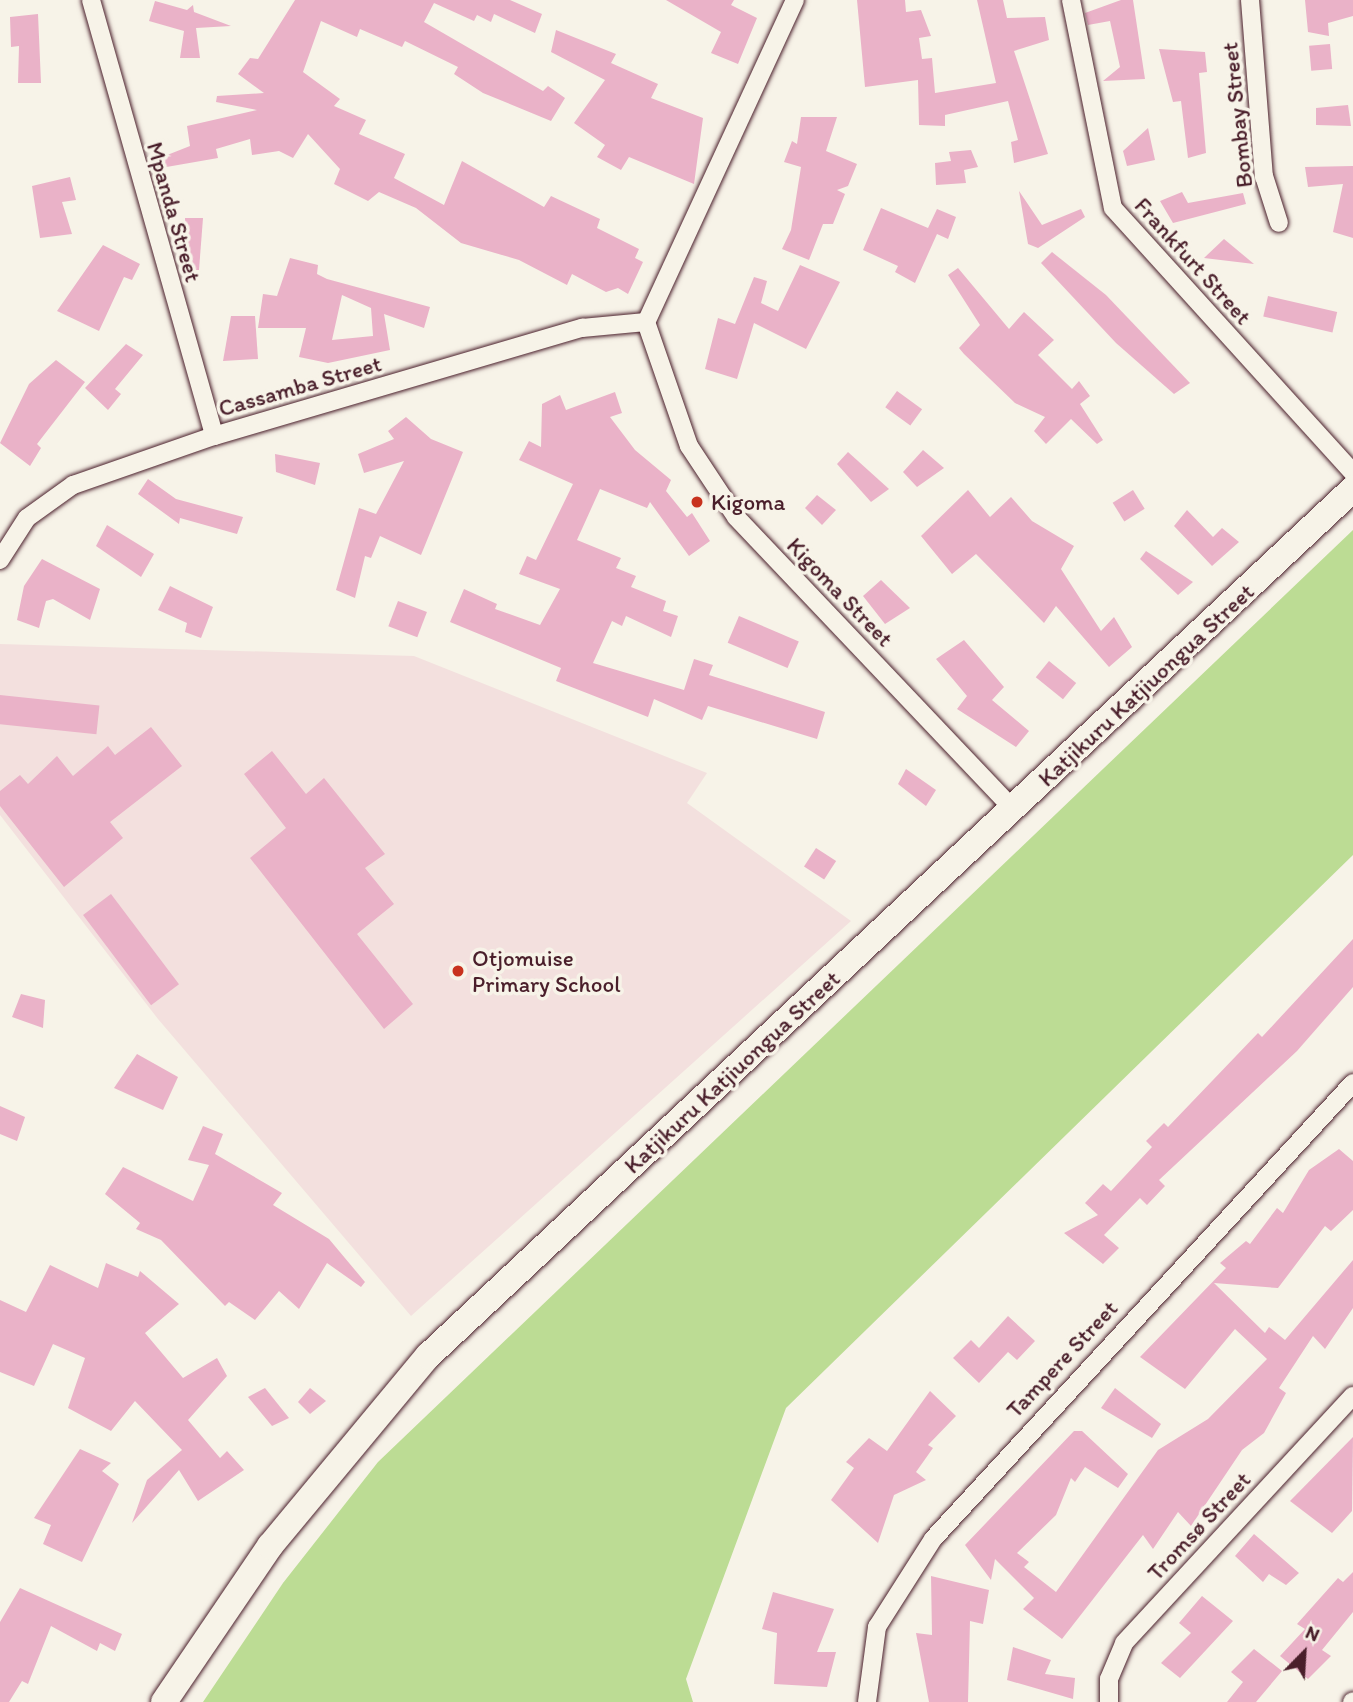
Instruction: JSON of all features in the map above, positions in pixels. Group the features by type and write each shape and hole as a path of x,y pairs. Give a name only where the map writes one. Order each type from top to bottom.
{"street":[{"name":"Mpanda Street","path":"91,0 214,436"},
{"path":"646,322 795,0"},
{"name":"Frankfurt Street","path":"1071,0 1113,208 1353,473"},
{"name":"Bombay Street","path":"1250,0 1264,176 1279,223"},
{"name":"Cassamba Street","path":"0,560 27,519 73,485 214,436 582,328 646,322"},
{"name":"Kigoma Street","path":"646,322 689,446 736,517 1014,810"},
{"name":"Katjikuru Katjiuongua Street","path":"164,1702 270,1546 428,1356 1014,810 1353,489"},
{"name":"Tampere Street","path":"867,1702 877,1627 933,1539 1353,1083"},
{"name":"Tromsø Street","path":"1108,1702 1109,1679 1124,1643 1353,1396"}],"shaded area":[{"name":"Otjomuise Primary School","path":"0,644 414,656 707,773 687,803 851,921 411,1316 158,1019 0,815"}],"green space":[{"path":"1353,530 1353,855 786,1408 686,1679 693,1702 203,1702 283,1583 378,1462"}],"building":[{"path":"295,0 510,0 542,14 535,33 494,14 491,22 477,15 474,21 434,3 424,22 543,91 548,86 565,98 551,121 483,93 454,74 458,67 405,41 402,47 360,29 357,37 321,21 303,72 340,99 334,106 366,120 359,134 405,154 394,178 444,205 462,161 544,207 551,196 600,219 597,228 639,249 635,258 643,262 628,294 618,288 606,292 572,274 567,285 519,260 461,243 416,208 379,192 368,201 334,184 340,169 308,134 293,158 279,151 252,155 250,139 216,149 218,158 155,169 152,161 190,146 187,126 257,110 216,102 217,96 264,93 238,74 250,58 258,59"},
{"path":"666,0 734,0 731,5 757,18 738,64 711,53 721,32"},
{"path":"857,0 905,0 906,12 921,10 931,36 919,38 922,59 932,58 935,93 996,83 977,0 1003,0 1007,18 1045,17 1049,40 1014,51 1048,154 1014,163 1011,142 1018,140 1008,101 945,115 945,126 919,125 918,80 865,87"},
{"path":"1121,0 1133,0 1145,79 1103,81 1120,67 1110,21 1088,25 1085,13"},
{"path":"1305,0 1353,0 1353,16 1328,23 1329,36 1308,32"},
{"path":"155,1 187,10 193,5 194,12 231,26 196,28 200,58 180,58 184,31 149,21"},
{"path":"38,14 41,83 18,83 19,46 11,47 10,17"},
{"path":"556,30 616,54 611,63 658,84 651,98 703,118 694,184 629,157 621,170 597,157 605,145 574,123 605,80 551,52"},
{"path":"1330,44 1332,69 1311,71 1309,46"},
{"path":"1159,49 1205,52 1207,72 1199,73 1206,153 1188,158 1181,101 1173,102"},
{"path":"1348,105 1351,126 1316,125 1316,108"},
{"path":"801,117 837,117 826,151 857,164 848,186 837,190 845,194 833,224 823,224 809,260 782,249 791,230 801,167 784,162 792,141 797,144"},
{"path":"1148,128 1155,160 1127,166 1123,151"},
{"path":"971,150 978,167 964,170 966,183 936,185 935,163 951,161 949,152"},
{"path":"1353,166 1353,238 1333,232 1343,184 1308,187 1305,167"},
{"path":"70,177 76,200 62,202 72,234 40,238 32,186"},
{"path":"1019,191 1042,225 1081,209 1085,217 1038,248 1028,244"},
{"path":"1182,192 1188,203 1243,193 1246,204 1173,223 1160,201"},
{"path":"881,208 928,228 937,209 956,217 948,239 937,234 915,283 895,272 898,266 863,250"},
{"path":"185,218 203,218 199,270 186,270"},
{"path":"1224,239 1254,264 1204,258"},
{"path":"103,245 140,264 132,280 124,277 99,331 57,311"},
{"path":"1052,252 1106,295 1190,383 1174,394 1116,343 1041,263"},
{"path":"290,258 318,265 317,274 327,279 430,307 424,328 384,314 390,350 328,363 299,357 306,328 258,328 263,294 277,296","holes":["342,295 371,308 373,336 332,340"]},
{"path":"800,265 840,282 806,349 754,323 737,379 705,369 718,318 735,324 754,277 767,281 761,303 778,311"},
{"path":"958,268 1009,329 1024,312 1054,340 1038,355 1072,389 1079,381 1090,396 1080,404 1103,440 1097,444 1071,419 1046,444 1034,431 1045,417 1015,403 964,354 959,348 980,325 948,275"},
{"path":"1268,296 1337,312 1332,332 1263,316"},
{"path":"231,316 255,316 258,359 223,361"},
{"path":"126,344 143,355 115,389 121,394 108,410 85,388"},
{"path":"56,360 85,382 37,444 41,448 30,466 0,443 29,384"},
{"path":"897,391 922,409 910,425 885,407"},
{"path":"615,392 622,413 610,417 635,450 671,480 666,491 687,517 692,513 710,541 689,556 650,502 647,508 600,489 577,540 621,558 616,568 636,576 631,587 666,601 663,611 678,616 671,637 626,616 622,626 612,621 593,663 684,690 694,659 713,665 709,675 825,712 817,739 708,706 702,720 654,699 648,717 556,681 561,668 450,622 464,589 497,604 495,609 540,625 560,589 519,574 527,556 536,560 573,484 519,460 529,441 541,447 542,404 560,395 566,410"},
{"path":"406,417 431,439 463,452 421,555 380,536 371,558 365,556 355,598 336,590 359,508 376,514 404,461 364,473 358,454 394,439 388,431"},
{"path":"923,450 944,468 917,487 903,472"},
{"path":"848,452 889,489 871,502 837,464"},
{"path":"275,454 320,463 315,485 276,472"},
{"path":"148,479 176,499 243,517 237,534 180,518 179,524 138,494"},
{"path":"968,490 990,517 1011,497 1032,521 1074,546 1061,569 1101,631 1114,617 1132,647 1109,667 1056,606 1044,623 976,554 952,574 921,536"},
{"path":"1133,490 1145,509 1124,521 1113,503"},
{"path":"817,495 836,510 822,525 805,508"},
{"path":"1187,510 1213,537 1222,528 1239,542 1212,566 1174,526"},
{"path":"107,525 154,554 141,577 96,546"},
{"path":"1146,551 1193,582 1178,595 1140,559"},
{"path":"42,559 100,589 90,620 53,599 46,601 39,628 17,620 24,586"},
{"path":"881,580 910,608 885,624 863,596"},
{"path":"170,586 213,607 201,638 185,632 187,623 158,610"},
{"path":"398,601 427,612 417,637 388,626"},
{"path":"739,616 799,641 788,668 728,643"},
{"path":"964,640 1004,687 992,700 1029,731 1016,747 957,709 967,696 936,659"},
{"path":"1049,661 1076,683 1063,699 1036,677"},
{"path":"0,695 99,705 96,734 0,724"},
{"path":"151,727 182,766 110,822 123,838 64,887 0,806 0,791 20,775 28,784 57,756 73,776 108,746 115,755"},
{"path":"272,751 306,794 324,778 385,854 365,868 394,904 357,934 413,1004 384,1029 250,858 286,828 244,774"},
{"path":"906,769 936,790 926,806 898,784"},
{"path":"816,848 836,861 824,880 804,866"},
{"path":"111,894 179,984 151,1005 83,915"},
{"path":"1353,939 1353,987 1297,1051 1159,1180 1165,1186 1147,1205 1140,1198 1104,1235 1119,1248 1103,1264 1064,1233 1098,1215 1085,1203 1103,1184 1111,1191 1152,1147 1146,1141 1164,1123 1168,1127 1258,1033 1262,1037"},
{"path":"21,994 45,1000 43,1028 12,1017"},
{"path":"137,1054 178,1077 163,1110 114,1088"},
{"path":"0,1106 25,1117 17,1141 0,1134"},
{"path":"203,1126 223,1134 215,1154 282,1193 273,1205 329,1239 365,1282 361,1287 327,1263 299,1309 279,1291 255,1320 229,1302 225,1306 161,1240 136,1229 140,1223 105,1194 123,1167 193,1201 209,1165 188,1160"},
{"path":"1339,1149 1353,1161 1353,1210 1331,1231 1325,1226 1278,1288 1214,1283 1265,1333 1269,1327 1285,1340 1353,1260 1353,1308 1325,1349 1313,1336 1279,1388 1286,1393 1264,1433 1242,1450 1191,1526 1178,1512 1153,1549 1143,1535 1062,1639 1023,1609 1034,1598 995,1559 991,1580 965,1545 1074,1431 1082,1431 1128,1474 1118,1488 1085,1467 1075,1482 1071,1478 1056,1515 1017,1553 1029,1562 1024,1567 1056,1592 1158,1450 1208,1419 1267,1359 1235,1329 1185,1389 1140,1357 1226,1268 1220,1263 1246,1241 1250,1244 1277,1208 1283,1213 1309,1170"},
{"path":"106,1263 138,1277 140,1271 179,1304 145,1333 183,1378 217,1358 227,1376 188,1420 220,1458 227,1451 244,1470 198,1501 179,1470 132,1523 147,1480 182,1450 135,1401 111,1431 68,1408 85,1358 53,1344 34,1386 0,1372 0,1300 26,1312 50,1265 98,1288"},
{"path":"1008,1316 1035,1341 1017,1360 1008,1352 979,1383 953,1358 971,1340 979,1348"},
{"path":"265,1388 289,1418 272,1426 248,1397"},
{"path":"310,1388 326,1401 310,1414 298,1402"},
{"path":"1115,1388 1161,1424 1152,1438 1101,1408"},
{"path":"930,1391 956,1416 928,1445 933,1448 916,1472 926,1480 894,1495 878,1543 831,1500 854,1468 846,1462 869,1438 887,1451"},
{"path":"1353,1437 1352,1511 1332,1533 1290,1501"},
{"path":"80,1449 111,1463 102,1471 119,1484 82,1562 43,1544 51,1525 34,1518"},
{"path":"1254,1534 1299,1573 1286,1585 1269,1574 1263,1582 1235,1556"},
{"path":"1353,1572 1353,1612 1322,1650 1331,1656 1308,1679 1280,1656 1305,1629 1297,1624 1338,1578 1343,1582"},
{"path":"931,1576 989,1590 983,1624 970,1621 968,1702 929,1702 916,1633 932,1635"},
{"path":"20,1588 122,1634 115,1651 100,1643 97,1651 51,1626 28,1684 22,1681 9,1702 0,1702 0,1622"},
{"path":"773,1592 834,1609 817,1652 836,1652 827,1687 774,1684 777,1633 762,1629"},
{"path":"1202,1596 1233,1621 1180,1678 1161,1663 1191,1633 1179,1623"},
{"path":"1013,1647 1051,1660 1045,1674 1075,1678 1073,1699 1007,1680"},
{"path":"1254,1649 1282,1671 1256,1702 1227,1702 1243,1682 1231,1672"}],"place":[{"name":"Kigoma","path":"697,502"},
{"name":"Otjomuise Primary School","path":"458,971"}]}
